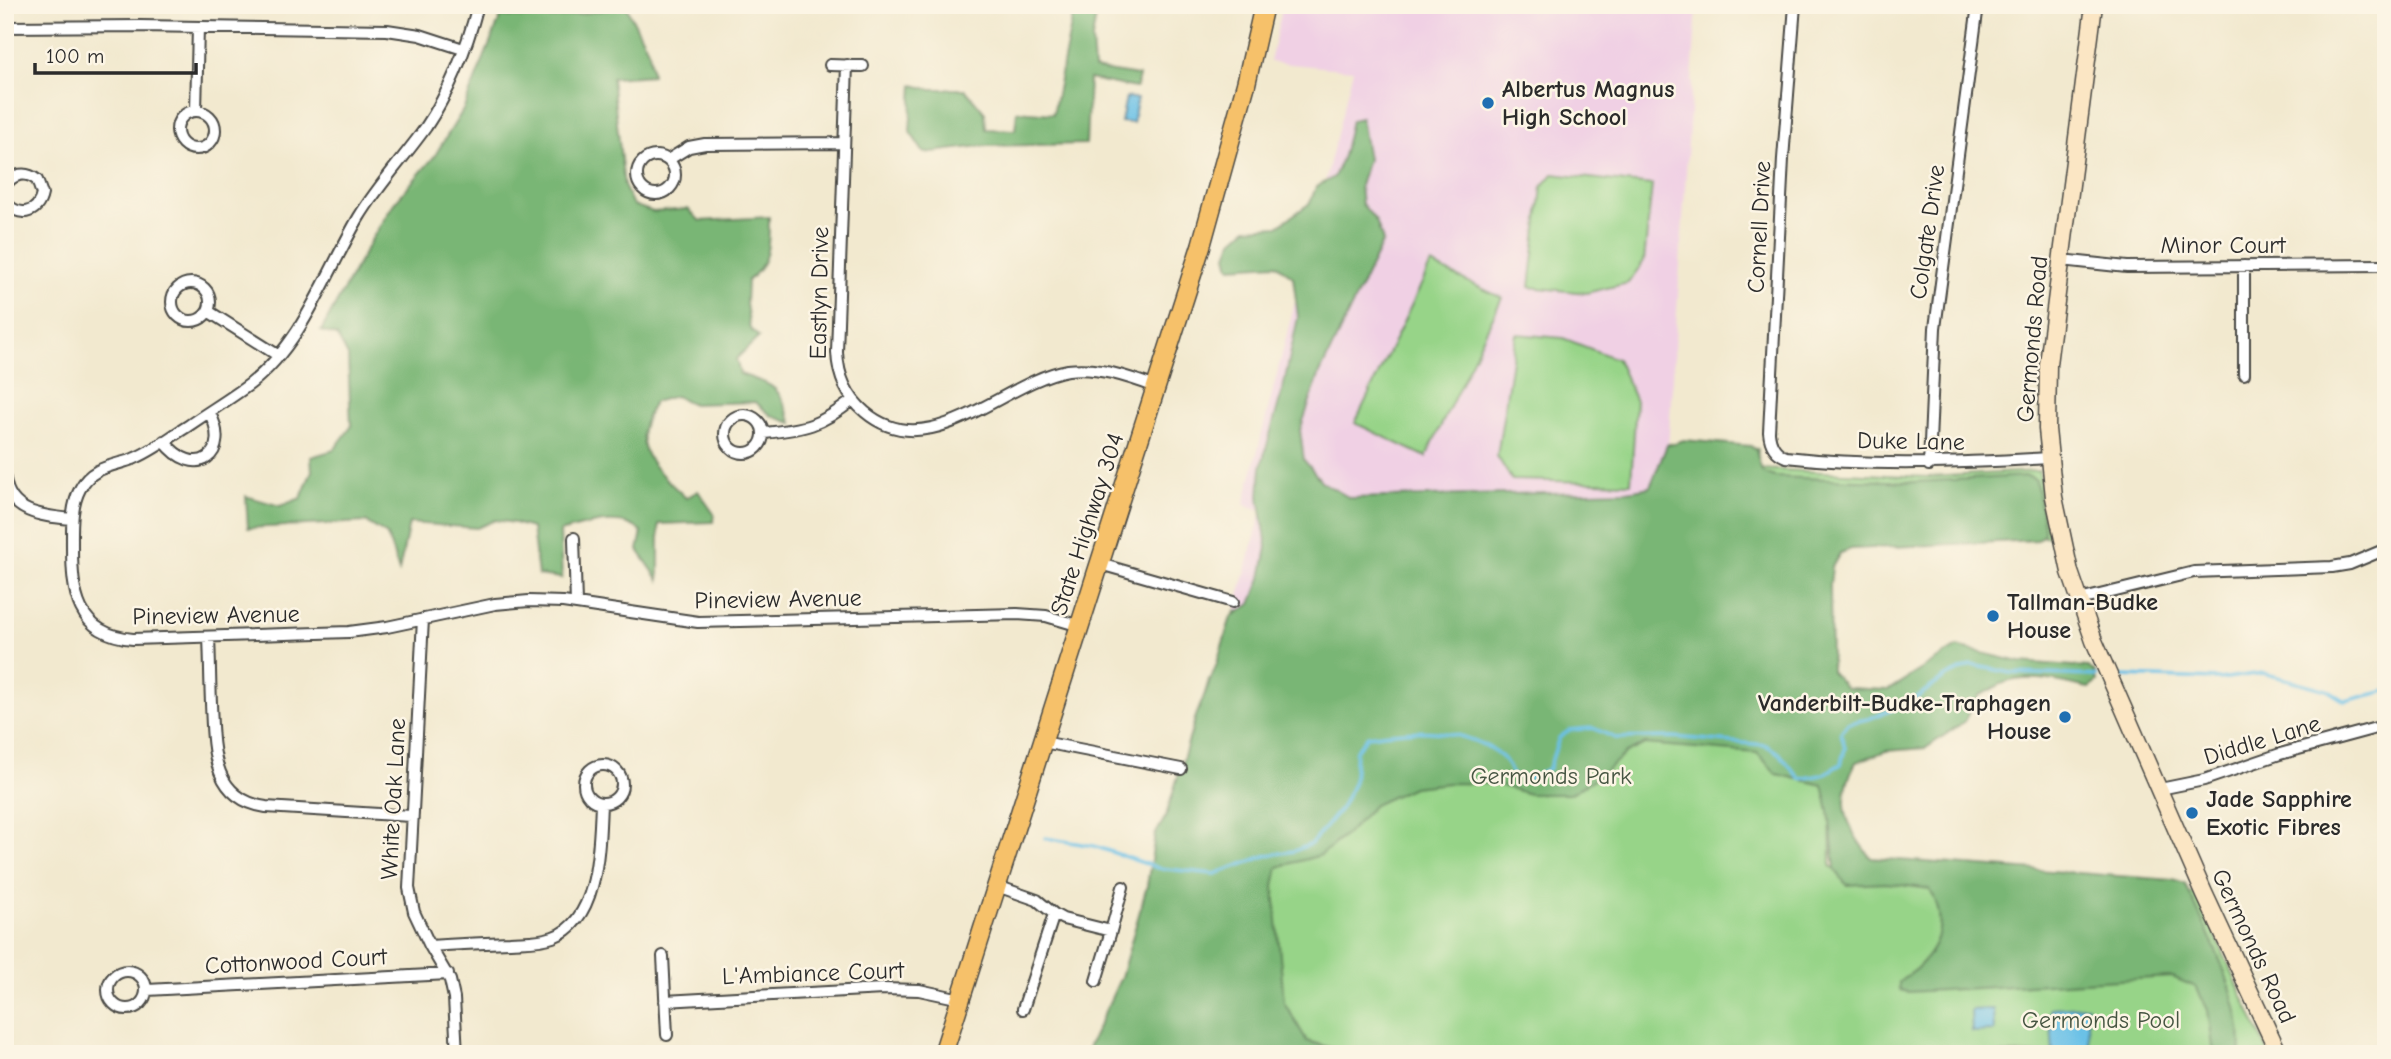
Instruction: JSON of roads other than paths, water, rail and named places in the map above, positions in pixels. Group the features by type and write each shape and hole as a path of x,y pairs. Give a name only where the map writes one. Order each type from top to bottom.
{"main road":[{"name":"State Highway 304","path":"943,1054 1221,180 1264,5"}],"street":[{"name":"Pineview Avenue","path":"478,5 463,50 432,117 369,201 299,326 279,356 250,384 209,412 142,455 105,466 90,476 79,490 72,519 73,588 82,610 96,627 107,634 133,639 339,633 377,629 506,602 530,601 576,604 698,622 1017,614 1046,616 1080,626"},
{"name":"Cornell Drive","path":"1775,450 1769,432 1783,159 1795,5"},
{"name":"Colgate Drive","path":"1928,465 1935,328 1978,5"},
{"name":"Germonds Road","path":"2095,5 2048,364 2046,415 2049,458 2063,541 2079,600 2099,655 2204,893 2279,1054"},
{"path":"5,27 396,31 420,34 463,50"},
{"path":"196,111 198,27"},
{"path":"830,65 863,66"},
{"name":"Eastlyn Drive","path":"847,65 837,352 840,375 853,400 870,416 886,425 905,430 921,430 948,423 1067,370 1101,371 1156,387"},
{"path":"667,160 689,147 705,144 844,142"},
{"path":"5,186 15,176 27,174 39,183 42,194 37,206 24,213 14,210 5,201"},
{"name":"Minor Court","path":"2061,260 2127,267 2386,265"},
{"path":"2244,266 2244,374"},
{"path":"208,311 279,356"},
{"path":"764,433 816,425 853,400"},
{"path":"164,441 176,455 186,461 207,457 214,449 217,437 216,425 209,412"},
{"path":"5,446 5,471"},
{"name":"Duke Lane","path":"1775,450 1782,456 1791,458 1928,465 2049,458"},
{"path":"5,479 9,494 20,507 38,514 72,519"},
{"path":"574,538 576,604"},
{"path":"2079,600 2186,573 2332,567 2350,564 2386,549"},
{"path":"1100,564 1233,602"},
{"name":"White Oak Lane","path":"423,619 409,888 414,912 430,946 448,974 454,998 457,1054"},
{"path":"209,637 214,753 220,775 234,794 250,803 275,808 411,816"},
{"name":"Diddle Lane","path":"2160,789 2204,780 2280,754 2376,728"},
{"path":"1043,742 1181,769"},
{"path":"430,946 537,940 565,931 584,906 595,878 601,804"},
{"path":"997,886 1037,900 1054,914 1111,931"},
{"path":"1096,981 1123,887"},
{"path":"1023,1009 1054,914"},
{"path":"663,956 667,1035"},
{"name":"Cottonwood Court","path":"147,990 448,974"},
{"name":"L'Ambiance Court","path":"666,1001 883,989 919,990 961,999"}],"water":[{"path":"1126,97 1137,99 1133,123 1121,122"},
{"path":"2087,1006 2090,1054 2053,1054 2050,1008"},
{"path":"1993,1009 1994,1031 1972,1032 1971,1010"}],"waterway":[{"path":"1045,838 1094,846 1158,868 1215,874 1268,855 1294,851 1311,844 1341,808 1354,782 1356,750 1368,736 1420,731 1455,735 1487,747 1502,757 1513,776 1533,778 1549,768 1559,738 1570,730 1593,728 1615,738 1673,737 1766,745 1780,754 1800,779 1822,775 1841,764 1845,748 1841,732 1848,723 1868,719 1907,704 1944,678 1971,665 2012,673 2097,676"},
{"path":"2120,676 2219,679 2263,673 2327,690 2345,701 2386,691"}],"place":[{"name":"Albertus Magnus High School","path":"1488,103"},
{"name":"Tallman-Budke House","path":"1993,616"},
{"name":"Vanderbilt-Budke-Traphagen House","path":"2065,717"},
{"name":"Jade Sapphire Exotic Fibres","path":"2192,813"}],"park label":[{"name":"Germonds Park","path":"1551,776"},
{"name":"Germonds Pool","path":"2101,1020"}]}
